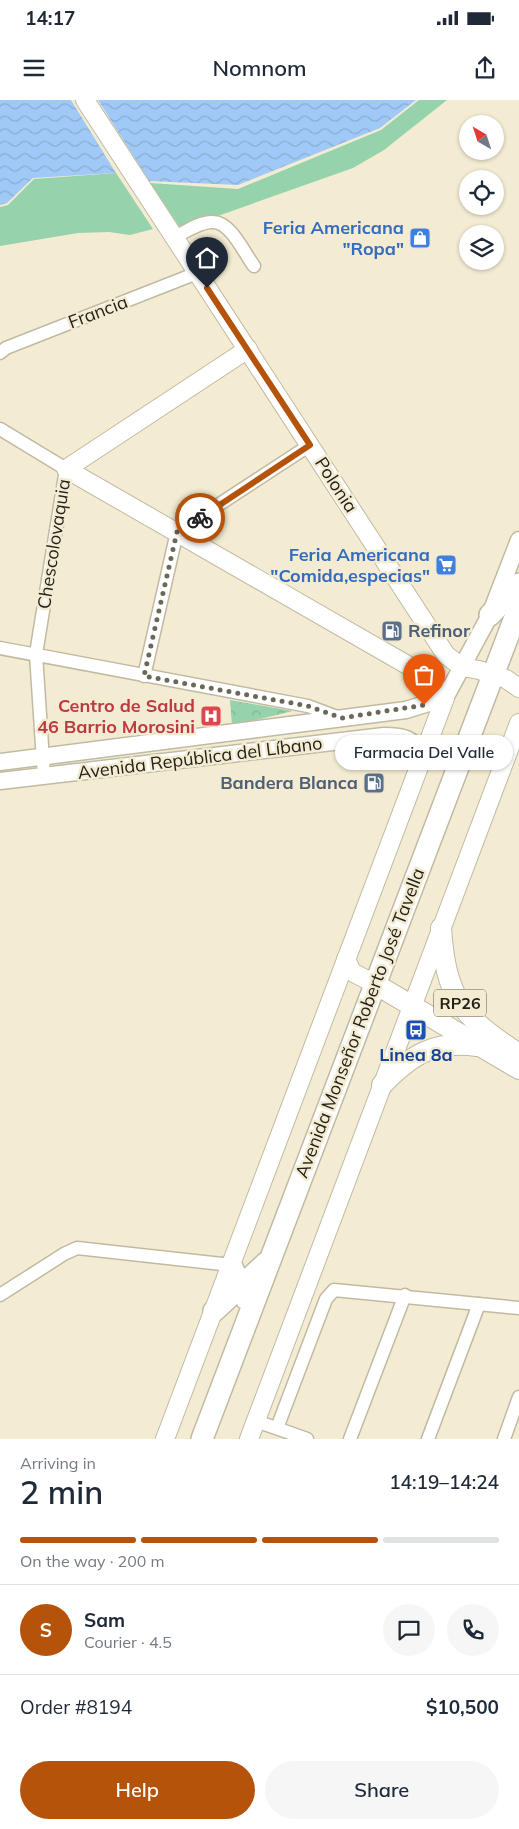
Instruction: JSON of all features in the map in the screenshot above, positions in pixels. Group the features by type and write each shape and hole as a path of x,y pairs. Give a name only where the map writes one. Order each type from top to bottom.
{"highway":[{"path":"490,615 519,584"},
{"name":"Avenida Monseñor Roberto José Tavella","path":"506,680 519,607"},
{"name":"Avenida Monseñor Roberto José Tavella","path":"202,1439 270,1260 519,644"},
{"name":"Avenida Monseñor Roberto José Tavella","path":"217,1439 381,987"},
{"path":"214,1311 270,1260"},
{"path":"231,1265 251,1309"}],"main road":[{"name":"Polonia","path":"85,100 440,647 446,655 462,667"},
{"name":"Chescolovaquia","path":"66,469 248,349"},
{"path":"66,469 423,674 433,682 445,698 165,1439"},
{"path":"462,667 506,680"},
{"path":"248,1439 440,928 514,751 519,723"},
{"name":"RP26","path":"440,928 445,971 457,998 477,1024 519,1054"},
{"name":"RP26","path":"346,959 352,972 412,1004 519,1069"},
{"path":"382,1085 406,1062 428,1050 455,1044 481,1046"}],"street":[{"path":"169,231 214,222 223,225 254,266"},
{"name":"Francia","path":"0,353 6,348 197,273"},
{"path":"0,429 66,469"},
{"path":"144,676 177,532 310,445"},
{"name":"Chescolovaquia","path":"44,776 36,654 66,469"},
{"path":"445,698 490,615 519,540"},
{"path":"0,648 308,706 342,718"},
{"name":"Avenida República del Líbano","path":"0,762 406,710 445,698"},
{"name":"Avenida República del Líbano","path":"0,781 384,736 401,736 413,742 424,754"},
{"path":"0,1295 64,1254 77,1248 231,1265"},
{"path":"277,1428 329,1293 339,1289 519,1308"},
{"path":"350,1439 405,1295"},
{"path":"428,1439 478,1304"},
{"path":"504,1439 519,1397"},
{"path":"256,1421 308,1439"}],"green space":[{"path":"419,100 447,100 384,150 353,168 181,229 150,183 238,189 381,130"},
{"path":"116,173 153,229 130,235 109,232 78,233 0,246 0,207 8,205 34,179"},
{"path":"230,700 293,711 232,726"}],"water":[{"path":"0,100 71,100 116,173 33,178 7,203 0,205"},
{"path":"98,100 416,100 380,128 238,185 149,181"}],"way so far":[{"path":"200,518 177,532 144,676 308,706 342,718 406,710 424,705"}],"place":[{"name":"Feria Americana \"Ropa\"","path":"420,238"},
{"name":"Feria Americana \"Comida,especias\"","path":"446,565"},
{"name":"Refinor","path":"392,631"},
{"name":"Farmacia Del Valle","path":"424,705"},
{"name":"Centro de Salud 46 Barrio Morosini","path":"211,716"},
{"name":"Bandera Blanca","path":"374,783"},
{"name":"Linea 8a","path":"416,1030"}],"route":[{"path":"200,518 310,445 207,288"}]}
